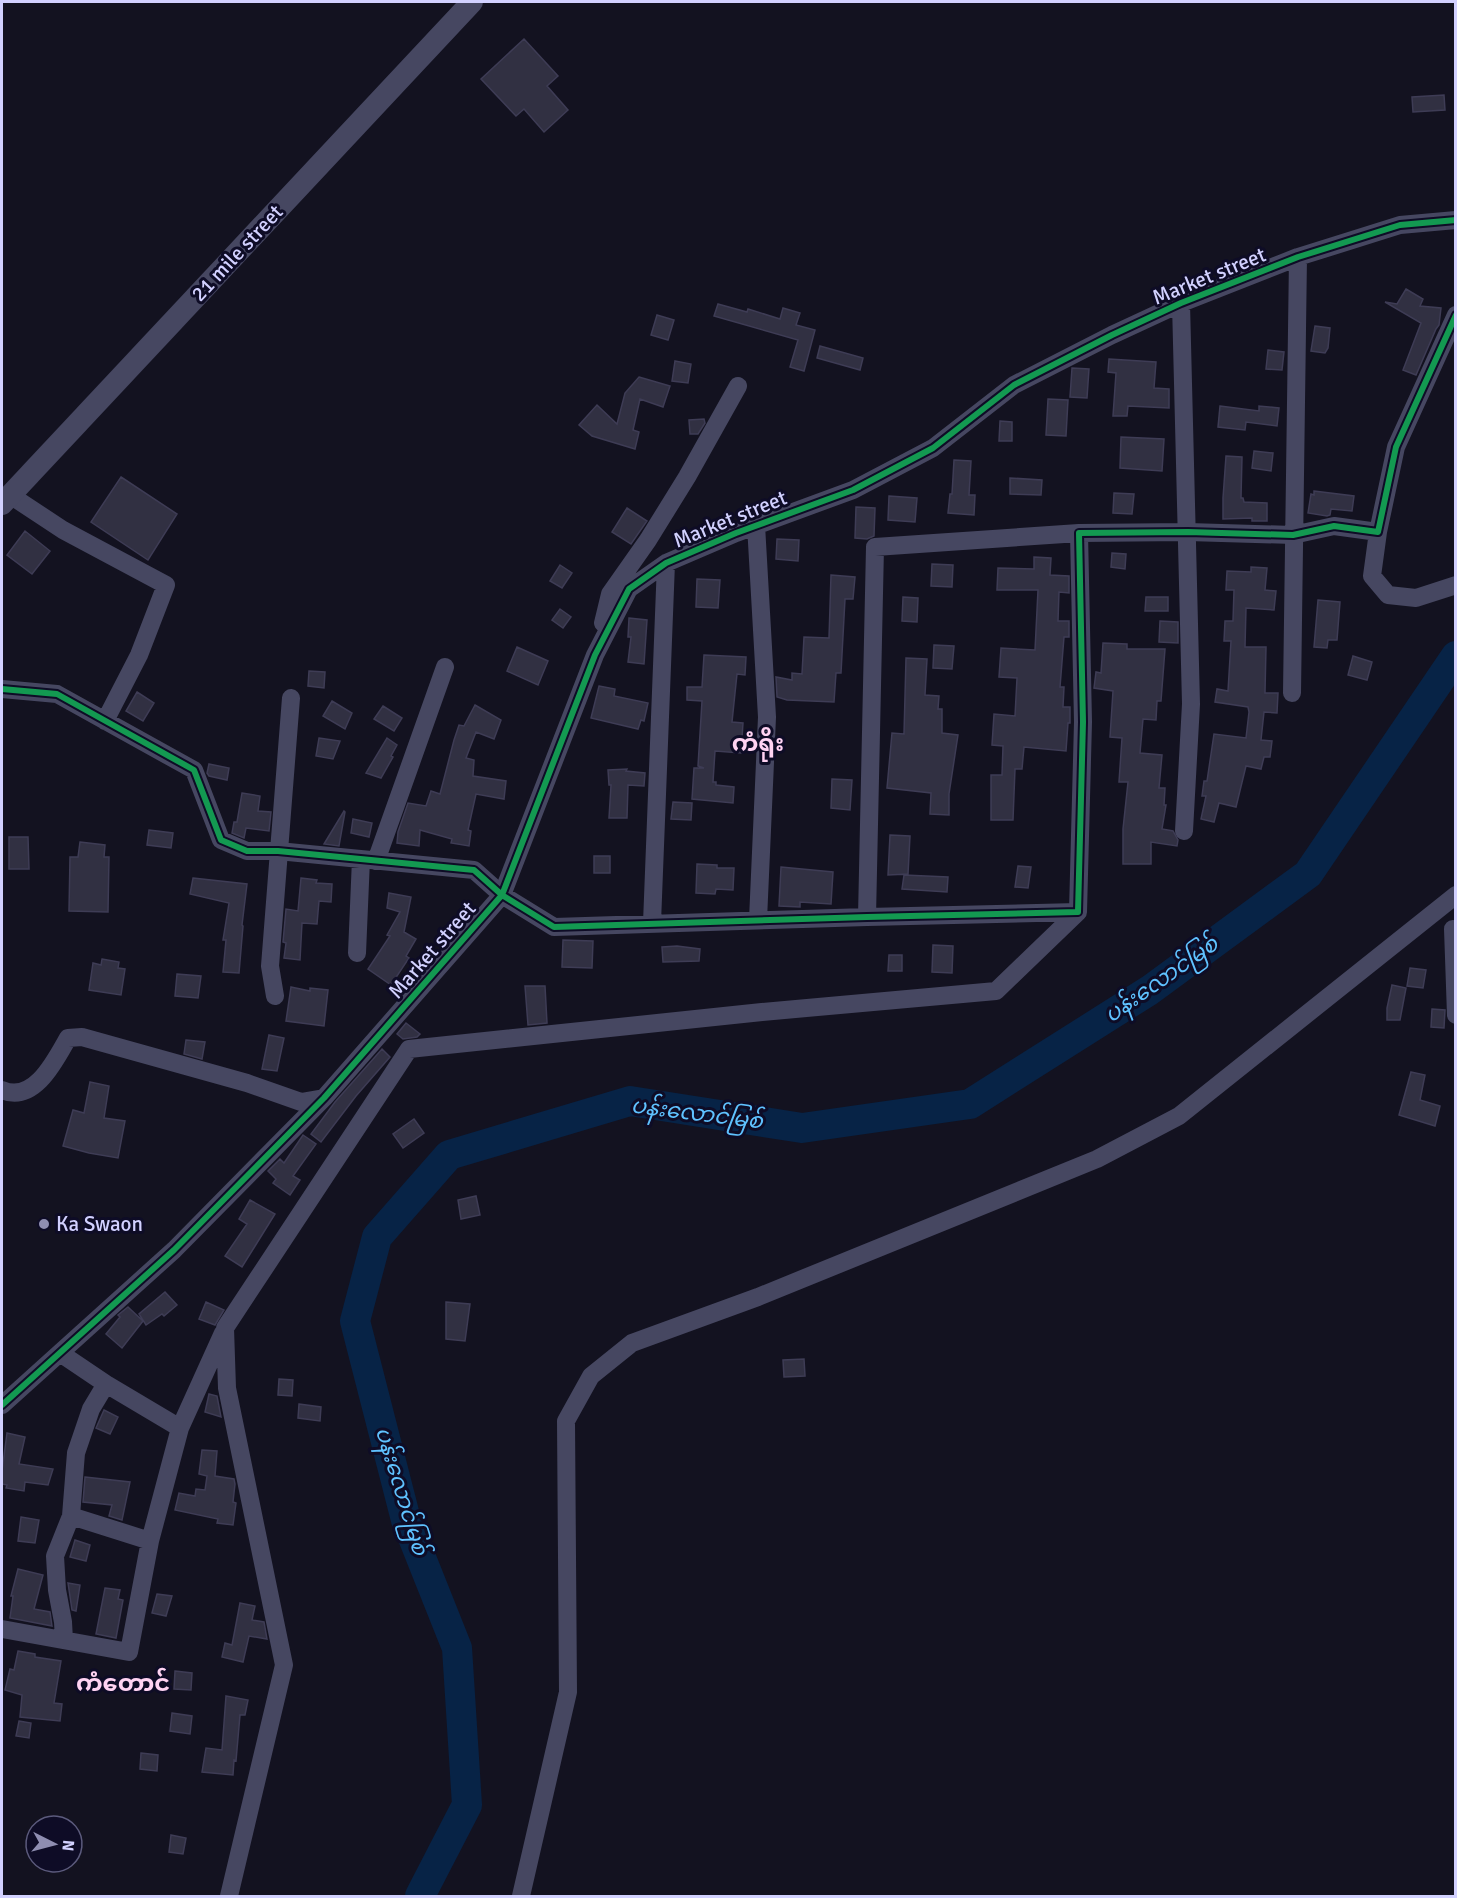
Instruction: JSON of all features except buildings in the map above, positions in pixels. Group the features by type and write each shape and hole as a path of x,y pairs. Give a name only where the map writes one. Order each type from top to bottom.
{"street":[{"name":"21 mile street","path":"6,500 472,2"},
{"name":"Market street","path":"2,1405 174,1250 324,1098 502,895 595,655 629,589 666,563 756,525 853,490 933,448 1014,385 1181,303 1298,257 1400,225 1455,220"},
{"path":"1292,693 1298,257"},
{"path":"1181,303 1191,704 1184,831"},
{"path":"1455,315 1396,447 1378,532 1372,576 1388,595 1416,598 1455,585"},
{"path":"595,655 610,594 648,540 687,477 738,386"},
{"path":"6,500 166,585 139,655 105,721"},
{"path":"756,525 767,717 758,920"},
{"path":"867,917 875,547 1079,533 1188,532 1293,535 1334,526 1378,532"},
{"path":"2,1629 129,1652 150,1541 180,1428 225,1328 409,1049 762,1012 996,991 1078,912 1083,722 1079,533"},
{"path":"652,923 666,563"},
{"path":"357,953 369,860 445,667"},
{"path":"2,689 57,694 194,770 221,840 247,851 278,851 474,870 502,895 554,927 1078,912"},
{"path":"275,996 270,966 291,698"},
{"path":"520,1896 568,1692 566,1421 591,1376 633,1343 758,1297 1087,1163 1179,1116 1455,895"},
{"path":"1415,927 1454,929 1455,1015"},
{"path":"2,1090 9,1093 34,1087 51,1067 68,1038 82,1037 247,1083 301,1101 324,1098"},
{"path":"225,1328 227,1388 284,1665 229,1896"},
{"path":"60,1353 106,1384 180,1428"},
{"path":"64,1640 55,1556 71,1516 76,1453 91,1409 106,1384"},
{"path":"71,1516 150,1541"}],"waterway":[{"name":"ပန်းလောင်မြစ်","path":"420,1896 467,1805 457,1648 406,1520 355,1321 377,1237 449,1155 630,1101 802,1128 970,1104 1150,990 1308,874 1456,656"}],"cycle path":[{"path":"2,1405 174,1250 324,1098 502,895 595,655 629,589 666,563 736,533 853,490 933,448 1014,385 1181,303 1298,257 1400,225 1456,220"},
{"path":"2,689 57,694 194,770 221,840 247,851 278,851 474,870 502,895 554,927 1078,912 1083,722 1079,533 1188,532 1293,535 1334,526 1378,532 1396,447 1456,315"}],"place":[{"name":"Ka Swaon","path":"44,1224"}],"district":[{"name":"ကံရိုး","path":"758,743"},
{"name":"ကံတောင်","path":"123,1683"}]}
